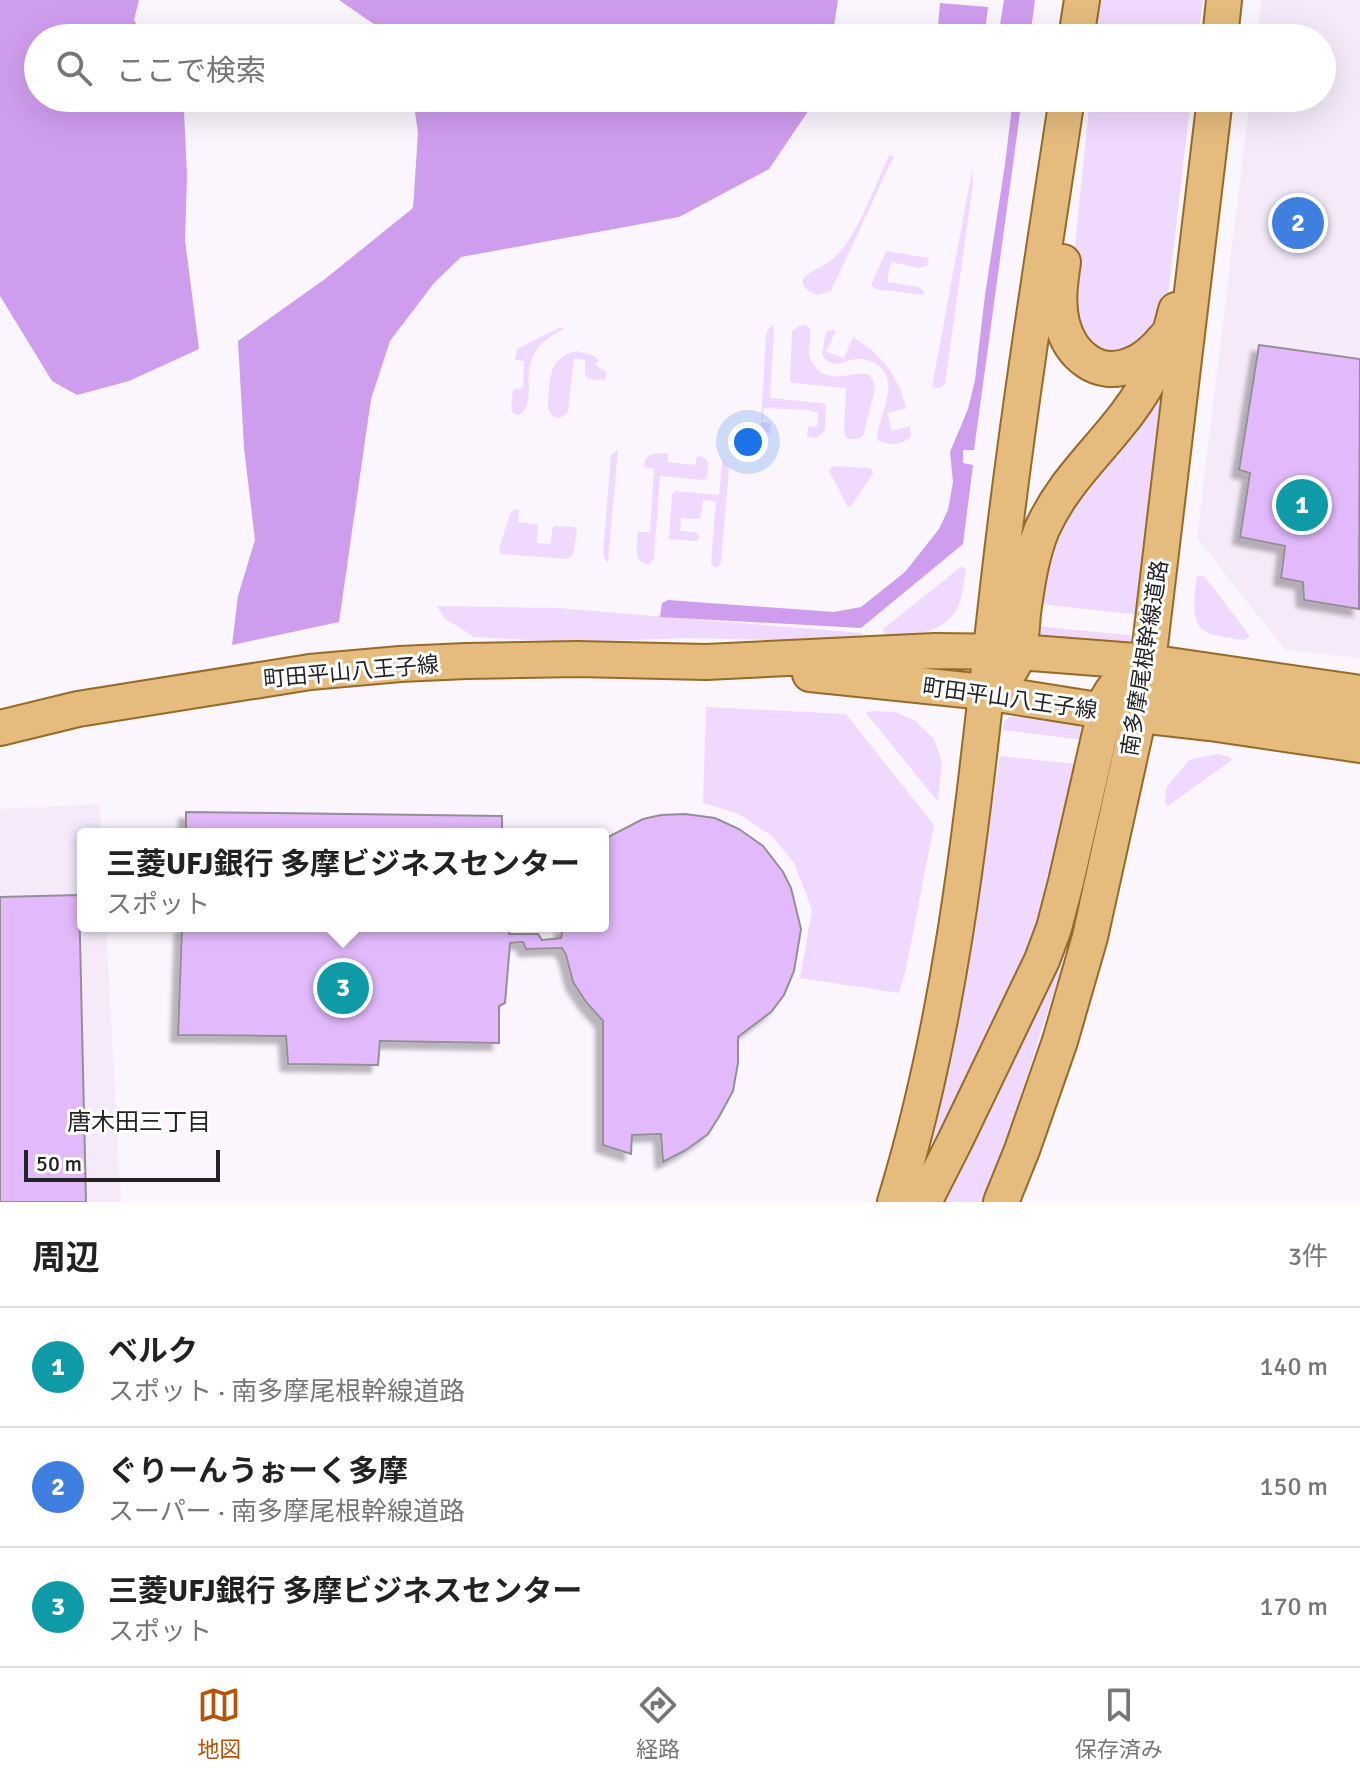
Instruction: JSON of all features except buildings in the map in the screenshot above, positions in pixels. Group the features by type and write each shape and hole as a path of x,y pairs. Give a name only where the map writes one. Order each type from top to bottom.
{"main road":[{"path":"1079,24 1083,0"},
{"path":"1083,0 1083,24"},
{"path":"1221,24 1224,0"},
{"path":"895,1202 927,1084 950,970 980,758 1000,670 1011,481 1065,112"},
{"path":"1078,112 1059,298 1060,313 1070,345 1080,357 1092,364 1104,369 1118,369 1142,360 1168,335"},
{"name":"南多摩尾根幹線道路","path":"1001,1202 1060,1041 1090,937 1126,694 1180,382 1214,112"},
{"path":"1000,670 1023,614 1034,554 1049,516 1075,475 1133,407 1150,379 1168,335 1211,146"},
{"name":"町田平山八王子線","path":"0,728 78,709 267,678 400,664 546,659 1000,670 1126,694 1210,723 1360,745"},
{"name":"町田平山八王子線","path":"1000,670 1126,694 1360,693"},
{"path":"924,1202 1042,960 1054,928 1086,799 1126,694 1350,719 1360,723"}],"shaded area":[{"path":"0,0 139,0 134,20 136,24 24,24 24,112 184,112 187,176 185,240 199,349 129,381 77,395 52,381 0,296"},
{"path":"339,0 838,0 834,24 374,24"},
{"path":"1004,0 1035,0 1032,24 1000,24"},
{"path":"1099,0 1203,0 1200,24 1096,24"},
{"path":"1261,0 1360,0 1360,658 1285,650 1197,538 1248,112 1336,112 1336,24 1258,24"},
{"path":"940,3 988,7 986,24 938,24"},
{"path":"415,112 808,112 769,169 679,217 461,257 434,283 390,341 371,399 339,622 232,645 238,596 255,540 244,448 238,341 325,279 413,208 418,133"},
{"path":"1011,112 1020,112 974,450 963,450 963,463 973,465 963,544 861,628 660,617 662,603 668,600 834,612 861,607 905,572 939,529 948,510 953,482 950,452 968,409 975,380"},
{"path":"1089,112 1189,112 1168,296 1158,325 1121,357 1089,347 1074,312 1071,285"},
{"path":"889,155 894,156 831,291 818,295 808,291 803,285 803,278 831,260 851,237"},
{"path":"972,170 973,184 945,385 932,387"},
{"path":"886,251 929,258 927,266 919,268 891,262 887,282 918,287 924,295 875,289 871,285"},
{"path":"773,325 770,398 826,405 825,431 816,438 807,437 808,426 817,427 818,413 808,410 764,408 762,422 771,423 770,434 762,430 761,425 766,334"},
{"path":"804,325 809,327 810,332 810,359 822,373 831,376 867,374 872,379 875,389 863,436 858,439 845,436 846,388 790,381 792,331"},
{"path":"561,327 564,329 546,340 536,351 531,363 526,407 520,415 514,414 511,409 513,389 523,388 524,361 515,360 517,349"},
{"path":"836,330 826,352 844,358 853,337 872,351 893,376 906,408 887,413 892,431 910,426 911,436 904,442 895,444 877,440 887,400 888,380 884,371 863,359 834,364 826,360 822,354 826,332"},
{"path":"577,351 599,360 595,365 606,372 605,380 588,379 585,360 574,359 568,411 563,417 556,418 548,407 552,372 560,359"},
{"path":"1168,382 1140,615 1040,604 1048,557 1074,499"},
{"path":"618,450 608,562 603,554 611,455"},
{"path":"668,453 668,462 695,465 697,456 705,458 708,463 707,478 660,476 654,558 650,564 644,563 637,553 638,532 650,532 654,469 644,467 645,462 652,454"},
{"path":"724,460 729,469 721,562 715,568 711,564 716,501 703,500 699,519 681,518 680,531 696,532 698,541 669,539 672,494 675,491 719,495"},
{"path":"833,466 872,470 873,474 851,506 848,507 829,471"},
{"path":"519,509 518,522 538,525 537,543 551,544 554,526 574,527 577,530 573,555 568,559 501,554 499,549 511,511"},
{"path":"962,566 966,570 961,597 948,620 930,630 886,636 883,629"},
{"path":"1200,575 1205,577 1250,636 1245,640 1215,635 1200,626 1195,609 1196,579"},
{"path":"437,606 557,608 862,633 861,642 692,638 567,642 474,637 444,618"},
{"path":"1037,626 1135,636 1135,643 1127,650 1036,638"},
{"path":"706,707 846,714 934,825 899,993 800,978 812,910 794,863 772,836 737,813 703,803"},
{"path":"895,712 916,721 934,739 942,761 938,802 866,713"},
{"path":"1010,716 1078,725 1084,732 1083,740 1003,730 1004,722"},
{"path":"1217,754 1232,760 1168,806 1165,803 1166,788 1189,760"},
{"path":"1000,756 1076,764 1056,863 1039,920 938,1146 932,1145 959,1015"},
{"path":"100,804 101,828 77,828 77,932 106,932 121,1202 0,1202 0,809"},
{"path":"1066,947 998,1165 982,1202 942,1202 1047,979"}],"place":[{"name":"ぐりーんうぉーく多摩","path":"1298,223"},
{"name":"ベルク","path":"1302,505"},
{"name":"三菱UFJ銀行 多摩ビジネスセンター","path":"343,988"}],"district":[{"name":"唐木田三丁目","path":"139,1122"}]}
